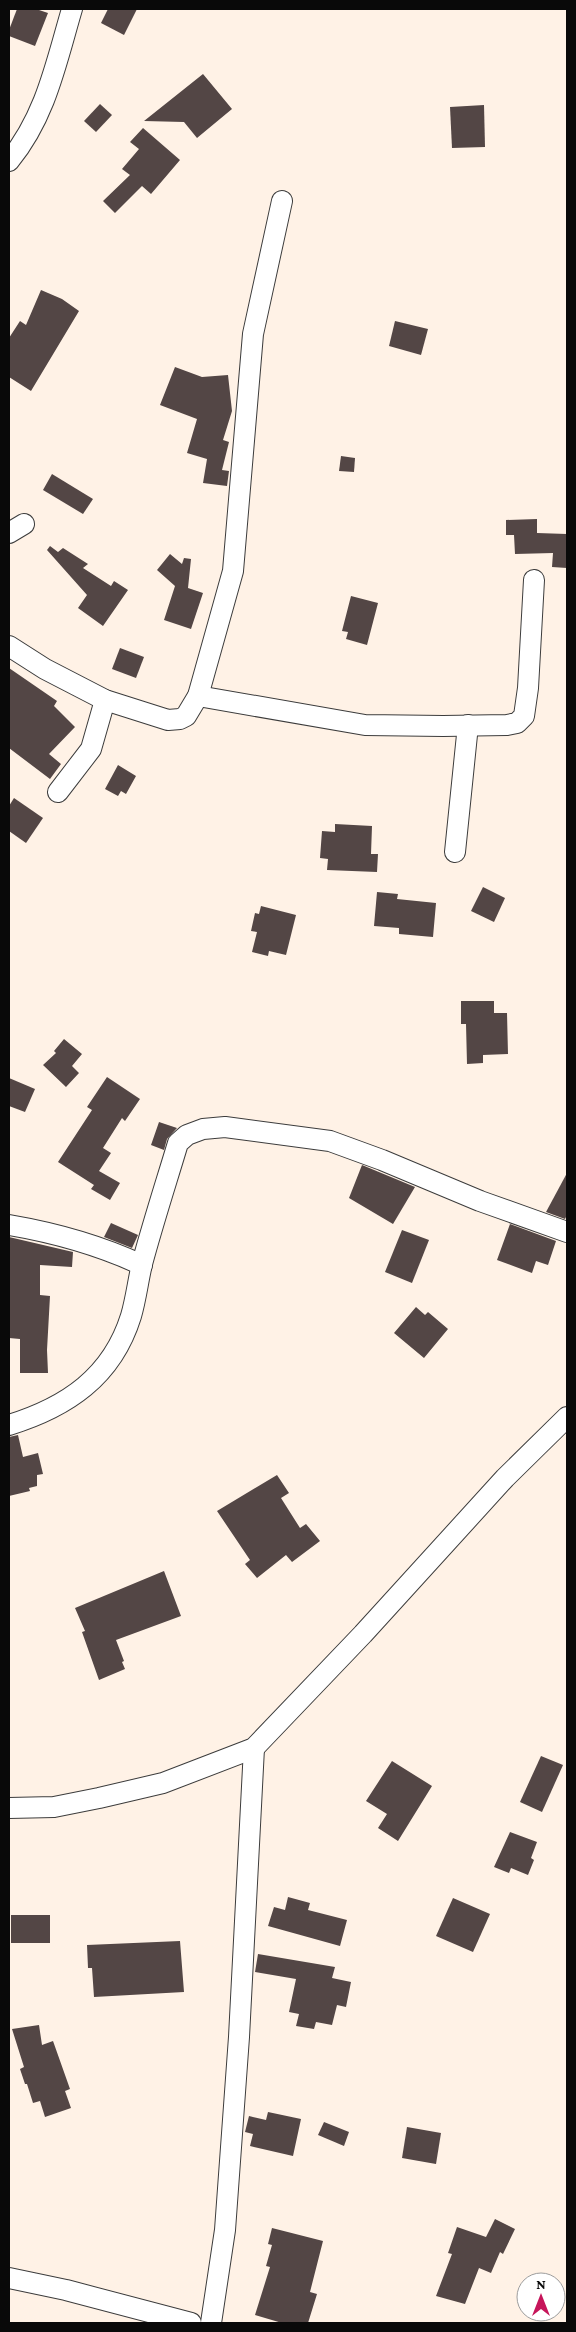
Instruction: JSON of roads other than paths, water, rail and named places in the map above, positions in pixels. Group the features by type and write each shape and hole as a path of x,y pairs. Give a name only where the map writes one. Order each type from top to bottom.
{"street":[{"path":"9,160 22,145 38,117 72,9"},
{"path":"9,646 45,669 105,700 157,717 174,720 186,716 198,696 233,571 253,334 282,202"},
{"path":"198,696 230,700 293,714 365,725 507,725 517,722 524,716 528,688 534,580"},
{"path":"58,792 91,749 105,700"},
{"path":"455,852 468,725"},
{"path":"9,1425 60,1405 90,1384 113,1356 130,1317 142,1265 178,1143 187,1134 203,1129 225,1127 330,1141 382,1160 480,1201 567,1232"},
{"path":"9,1225 67,1236 107,1249 142,1265"},
{"path":"9,1808 54,1807 163,1783 254,1748 363,1634 506,1478 567,1417"},
{"path":"211,2323 225,2230 239,2037 254,1748"},
{"path":"9,2278 66,2290 191,2323"}]}
